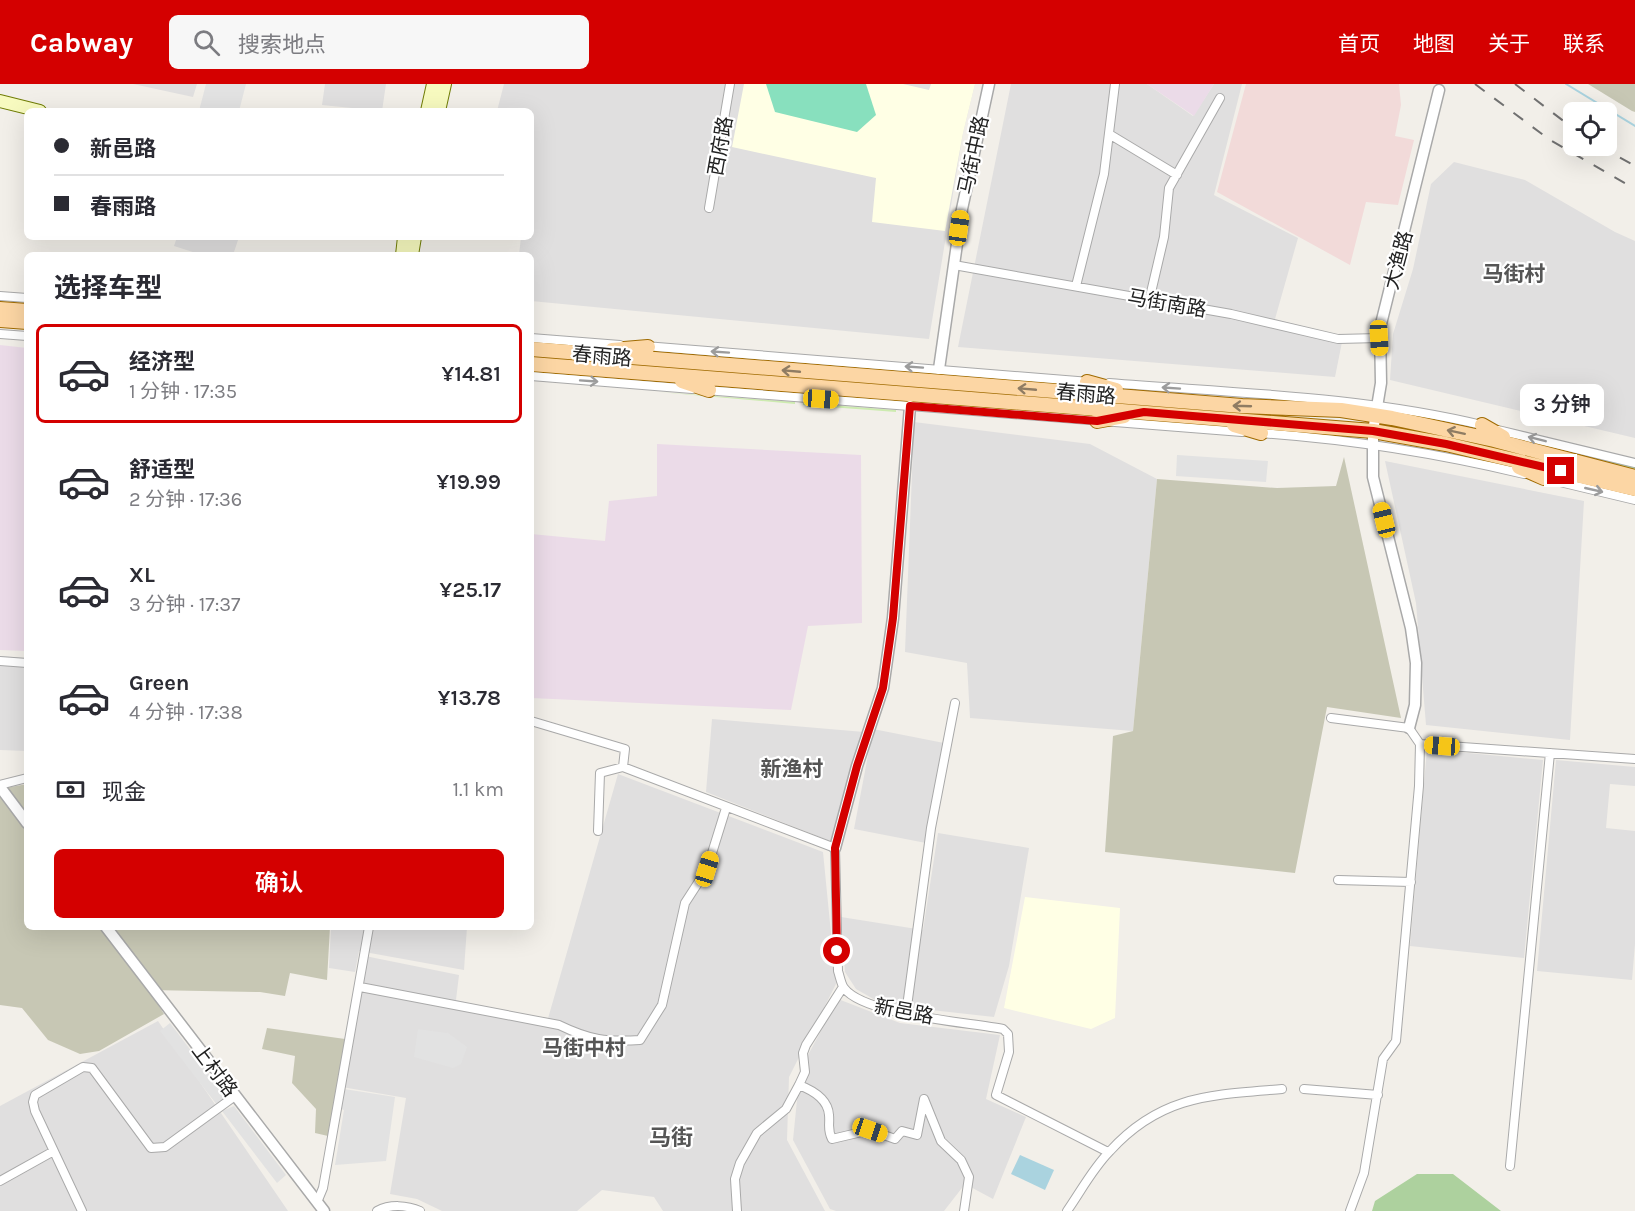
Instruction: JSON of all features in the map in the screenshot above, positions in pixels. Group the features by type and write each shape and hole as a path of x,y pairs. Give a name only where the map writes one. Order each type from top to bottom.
{"main road":[{"path":"428,108 432,84"},
{"path":"440,108 445,84"},
{"path":"0,101 28,108"},
{"path":"0,309 24,311"},
{"path":"0,320 24,322"},
{"path":"574,353 648,347"},
{"name":"春雨路","path":"534,349 1242,406 1375,410 1635,477"},
{"name":"春雨路","path":"534,364 1206,417 1484,452 1635,489"},
{"path":"666,375 709,390"},
{"path":"1087,381 1141,398"},
{"path":"1288,406 1348,402"},
{"path":"1097,421 1144,412"},
{"path":"1206,417 1261,433"},
{"path":"1482,425 1521,447"},
{"path":"1484,452 1544,478"}],"street":[{"name":"西府路","path":"709,208 730,84"},
{"name":"马街中路","path":"939,369 962,209 989,84"},
{"path":"1076,286 1104,174 1115,84"},
{"name":"大渔路","path":"1409,728 1415,705 1416,663 1411,628 1373,477 1372,437 1381,383 1379,338 1439,90"},
{"path":"1149,301 1164,237 1169,188 1220,98"},
{"path":"1109,134 1177,175"},
{"name":"马街南路","path":"954,265 1231,314 1338,339 1379,338"},
{"path":"0,296 24,298"},
{"path":"0,334 24,336"},
{"path":"534,338 1348,402 1375,410 1482,425 1635,463"},
{"path":"534,376 1261,433 1372,437 1426,452 1635,500"},
{"path":"737,1211 735,1179 749,1144 757,1132 786,1109 805,1072 803,1053 806,1046 843,987 838,971 835,848 857,766 883,688 893,618 910,406"},
{"path":"0,661 24,663"},
{"path":"906,1014 931,828 955,704"},
{"path":"1331,718 1409,728 1420,744 1411,882 1396,1041 1383,1059 1364,1173 1350,1211"},
{"path":"534,722 625,749 623,767"},
{"path":"1420,744 1635,759"},
{"path":"1510,1166 1550,753"},
{"path":"597,831 600,773 623,767 835,848"},
{"path":"24,779 0,786 24,819"},
{"path":"360,987 550,1023 585,1038 609,1042 640,1040 662,1005 685,903 707,869 726,808"},
{"path":"1338,880 1411,882"},
{"name":"上村路","path":"108,930 318,1200 324,1211"},
{"path":"318,1200 323,1188 369,930"},
{"name":"新邑路","path":"843,987 863,1002 906,1014 1003,1029 1008,1034 1009,1052 996,1095 1108,1152"},
{"path":"82,1211 52,1152 35,1111 33,1102 35,1095 83,1067 92,1068 98,1073 151,1148 157,1150 165,1147 235,1096"},
{"path":"800,1085 816,1092 830,1113 828,1130 832,1139 870,1130 895,1139 902,1131 917,1135 924,1099 941,1141 961,1160 969,1178 964,1211"},
{"path":"1067,1211 1108,1152 1132,1129 1166,1108 1208,1095 1282,1089"},
{"path":"1304,1089 1378,1095"},
{"path":"0,1181 52,1152"},
{"path":"377,1211 385,1207 401,1206 420,1211"}],"shaded area":[{"path":"133,84 197,84 193,97"},
{"path":"206,84 246,84 240,108 200,108"},
{"path":"325,84 386,84 382,108 322,105"},
{"path":"504,84 975,84 963,133 929,339 534,301 534,252 519,252 521,240 534,240 534,108 498,108"},
{"path":"744,84 903,84 929,90 931,84 975,84 963,133 945,231 872,222 876,178 732,147"},
{"path":"1011,84 1147,84 1193,116 1214,84 1242,84 1214,195 1298,238 1275,319 1343,337 1335,377 958,347"},
{"path":"1147,84 1214,84 1194,116"},
{"path":"1246,84 1399,84 1401,105 1395,136 1414,140 1398,205 1366,202 1350,265 1217,192"},
{"path":"1588,84 1635,84 1635,112 1632,111"},
{"path":"1454,162 1525,180 1615,232 1635,241 1635,438 1390,380 1393,334 1413,269 1431,184"},
{"path":"176,240 238,240 234,252 193,252 174,246"},
{"path":"0,345 24,348 24,651 0,650"},
{"path":"914,422 1090,444 1157,479 1133,731 970,718 967,663 905,652"},
{"path":"657,444 861,455 862,623 808,626 791,710 534,698 534,534 605,541 609,501 657,496"},
{"path":"1177,455 1268,461 1266,482 1176,476"},
{"path":"1344,457 1401,718 1327,707 1295,873 1105,852 1113,736 1133,731 1157,479 1277,488 1336,486"},
{"path":"1385,461 1584,501 1570,740 1426,725 1416,603"},
{"path":"0,656 24,658 24,751 0,750"},
{"path":"712,719 864,732 830,841 706,792"},
{"path":"873,729 944,743 926,843 854,829"},
{"path":"1427,749 1543,760 1524,958 1410,946"},
{"path":"1556,760 1635,767 1635,786 1610,784 1606,828 1635,831 1635,944 1632,980 1537,971"},
{"path":"618,774 823,852 836,984 789,1077 787,1140 825,1211 663,1211 654,1197 602,1190 577,1211 442,1211 417,1199 390,1194 406,1098 336,1086 360,955 459,975 456,1000 547,1022"},
{"path":"24,785 24,930 330,930 327,980 290,973 285,996 260,992 149,990 164,1014 99,1051 80,1054 48,1040 22,1008 0,1005 0,789"},
{"path":"938,833 1029,848 1009,966 994,1017 895,1006 877,1001 856,989 845,972 841,917 923,930"},
{"path":"1025,897 1120,908 1115,1018 1091,1029 1004,1008"},
{"path":"331,930 467,930 464,970 359,951 355,972 329,968"},
{"path":"838,999 900,1023 1000,1035 986,1099 1026,1117 993,1199 965,1184 944,1211 836,1211 830,1209 793,1140 800,1070"},
{"path":"158,1021 288,1211 0,1211 0,1106"},
{"path":"170,1023 227,1098 217,1105 160,1031"},
{"path":"267,1028 345,1039 328,1136 315,1133 316,1109 292,1083 295,1056 262,1049"},
{"path":"418,1029 448,1033 467,1047 461,1064 453,1068 414,1057"},
{"path":"344,1089 395,1097 386,1161 335,1165 344,1110 339,1108"},
{"path":"234,1106 286,1175 277,1183 222,1111"}],"green space":[{"path":"766,84 866,84 876,115 857,132 775,112"},
{"path":"534,370 660,380 675,384 534,374"},
{"path":"710,385 896,399 897,402 726,390"},
{"path":"659,392 795,402 795,404"},
{"path":"928,402 1099,416 1083,418 928,405"},
{"path":"803,403 896,410 896,412 803,405"},
{"path":"1505,434 1635,465 1635,469 1522,442"},
{"path":"1417,1174 1453,1174 1501,1211 1372,1211 1375,1201"}],"water":[{"path":"1020,1155 1054,1170 1045,1190 1011,1174"}],"waterway":[{"path":"1566,84 1635,126"}],"railway":[{"path":"1475,84 1550,140 1635,189"},
{"path":"1515,84 1563,121"},
{"path":"1617,156 1635,166"}],"district":[{"name":"马街村","path":"1514,274"},
{"name":"新渔村","path":"792,769"},
{"name":"马街中村","path":"584,1048"},
{"name":"马街","path":"671,1137"}],"route":[{"path":"837,951 835,848 857,766 874,721 883,688 893,618 910,406 1097,421 1144,412 1373,431 1446,444 1561,471"}]}
